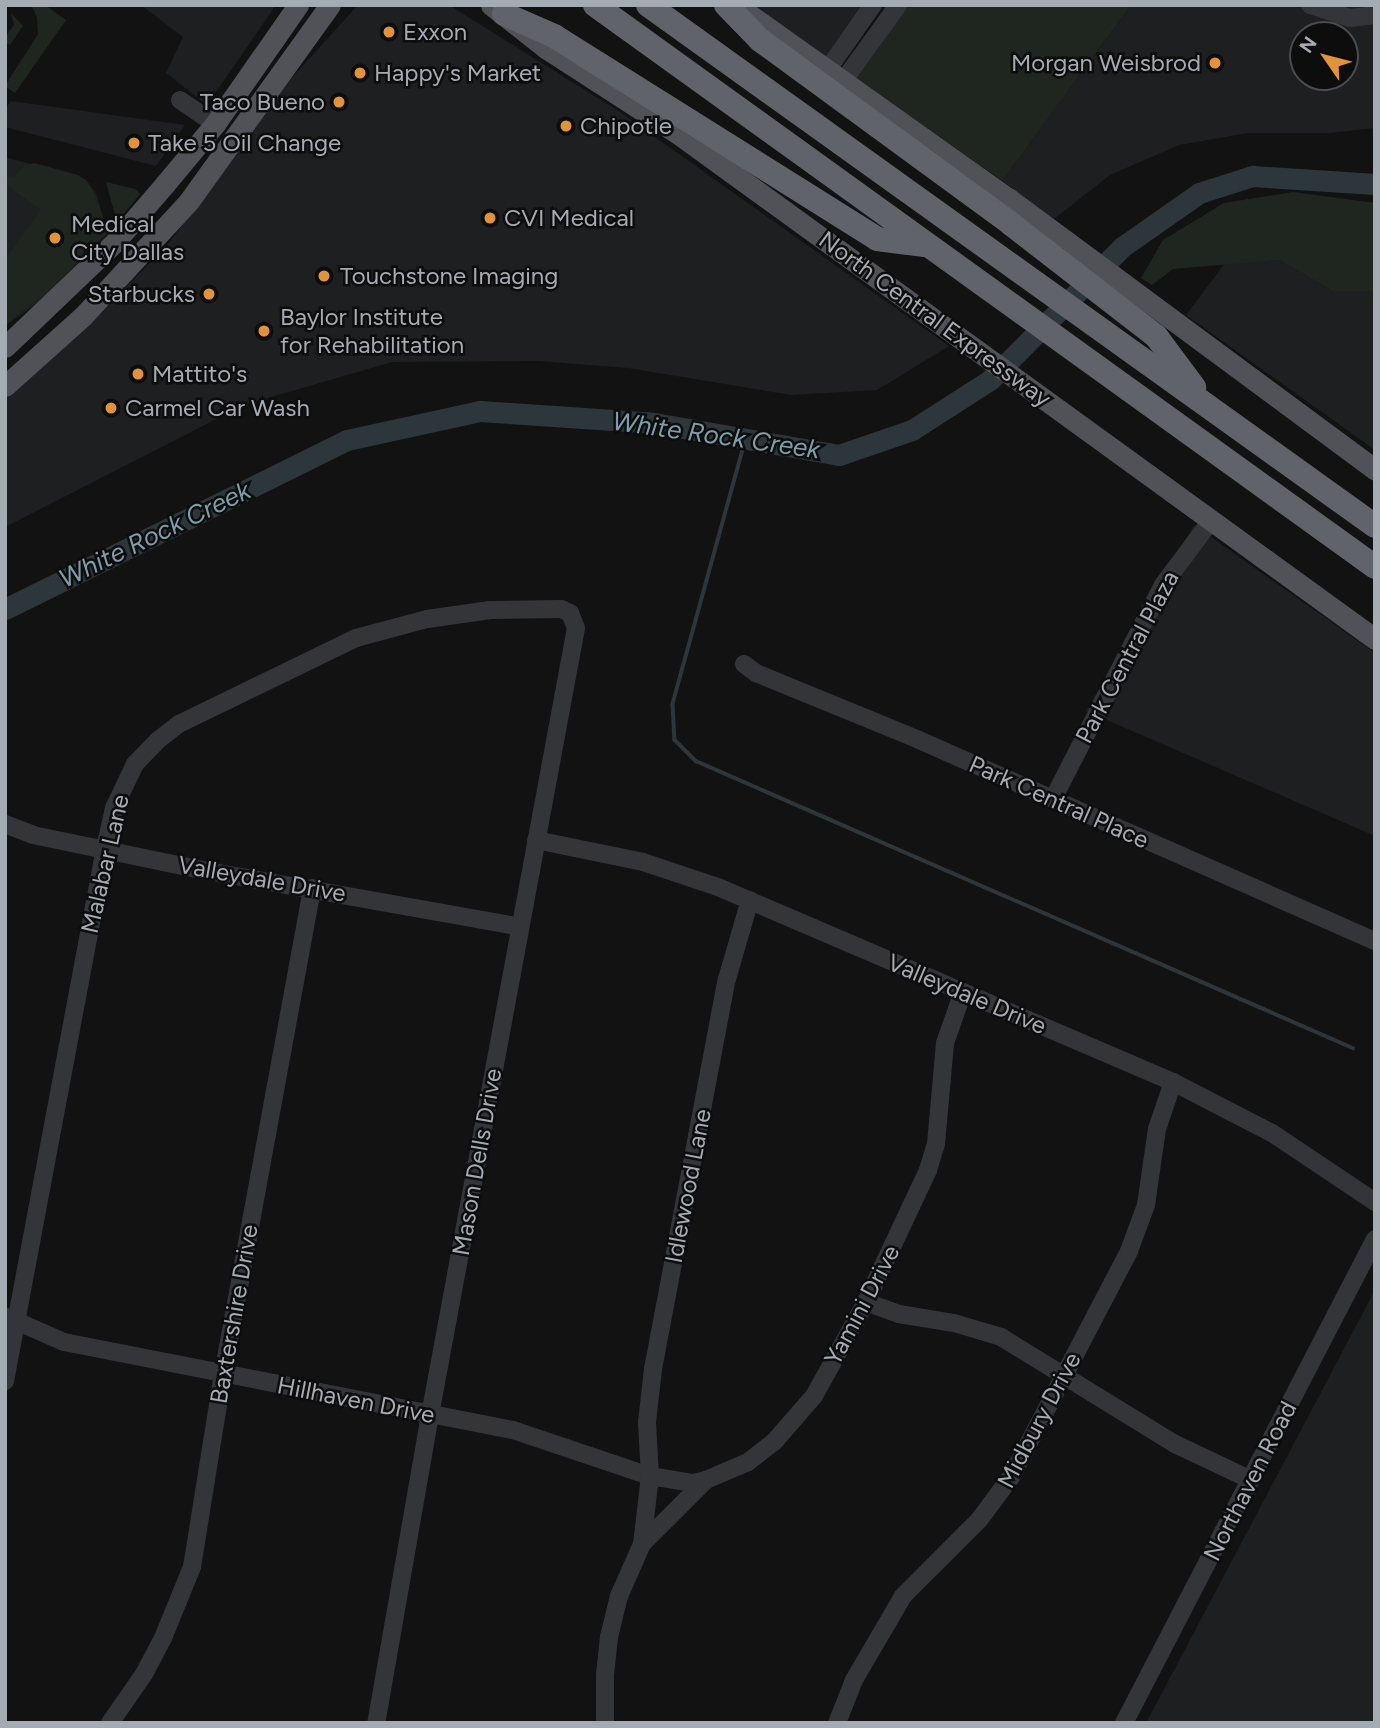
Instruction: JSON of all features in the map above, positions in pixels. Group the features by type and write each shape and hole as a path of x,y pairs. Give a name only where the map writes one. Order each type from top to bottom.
{"highway":[{"path":"595,5 1375,567"},
{"path":"648,5 1375,526"},
{"path":"677,5 735,66"},
{"path":"726,5 760,40 1022,220 1156,336 1209,408"},
{"path":"498,9 554,36 877,239 927,245"}],"main road":[{"path":"5,347 116,242 215,124 298,5"},
{"path":"5,386 83,316 189,201 225,155 330,5"},
{"path":"736,5 836,74 1022,220 1141,298 1375,470"},
{"name":"North Central Expressway","path":"498,9 547,48 670,128 1058,408 1210,522 1375,639"},
{"path":"225,155 225,129 251,74"},
{"path":"198,146 225,155"},
{"path":"83,316 109,274 157,220 163,206 165,184"}],"street":[{"path":"836,74 873,5"},
{"path":"836,74 898,5"},
{"path":"1310,5 1350,18 1375,13"},
{"path":"1365,5 1375,13"},
{"path":"180,100 215,124"},
{"name":"Park Central Plaza","path":"1053,799 1163,585 1210,522"},
{"name":"Mason Dells Drive","path":"376,1723 430,1415 576,628 573,617 561,609"},
{"name":"Malabar Lane","path":"5,1381 11,1318 105,848 114,808 135,764 157,741 179,724 319,653 376,632 459,614 561,609"},
{"name":"Park Central Place","path":"744,664 756,673 1053,799 1375,941"},
{"name":"Valleydale Drive","path":"5,824 33,835 207,871 520,927"},
{"name":"Valleydale Drive","path":"536,840 643,862 750,900 1173,1082 1272,1133 1375,1202"},
{"name":"Baxtershire Drive","path":"110,1723 144,1674 163,1638 192,1567 223,1374 312,888"},
{"name":"Idlewood Lane","path":"650,1476 647,1422 653,1369 727,979 750,900"},
{"name":"Yamini Drive","path":"642,1544 706,1480 748,1462 795,1421 814,1396 866,1302 928,1170 936,1143 945,1043 963,992"},
{"name":"Midbury Drive","path":"837,1723 854,1680 882,1628 903,1596 999,1495 1064,1375 1139,1228 1151,1184 1161,1109 1173,1082"},
{"name":"Northaven Road","path":"1124,1723 1375,1239"},
{"path":"866,1302 899,1314 954,1323 1001,1337 1175,1444 1251,1480"},
{"name":"Hillhaven Drive","path":"11,1318 64,1342 532,1435 612,1466 650,1476 694,1483 706,1480"},
{"name":"Yamini Drive","path":"605,1723 605,1675 610,1637 619,1596 642,1544 650,1476"}],"shaded area":[{"path":"31,5 45,5 66,20 15,93 5,86 38,34 37,17"},
{"path":"141,5 276,5 207,105 166,73 183,37"},
{"path":"358,5 449,5 617,110 949,346 877,390 791,395 628,368 538,361 392,362 244,405 5,527 5,399 92,321 166,247 288,82"},
{"path":"753,5 863,5 826,57"},
{"path":"907,5 1131,5 1002,181 855,77"},
{"path":"1131,5 1375,5 1375,128 1329,133 1248,133 1179,145 1110,175 1054,219 1002,181"},
{"path":"11,13 23,26 10,45 5,42 5,37 14,25"},
{"path":"11,101 185,125 156,166 5,127 5,109"},
{"name":"Medical City Dallas","path":"5,157 85,179 96,193 108,233 39,302 5,326"},
{"name":"Medical City Dallas","path":"34,163 78,175 87,181 95,195 107,232 46,293 5,325 5,260 41,210 5,184 5,177 15,176 24,166"},
{"path":"106,182 135,189 140,194 117,222"},
{"path":"1293,192 1375,203 1375,291 1333,291 1279,260 1173,269 1152,285 1141,278 1163,240 1224,203"},
{"path":"1279,260 1333,291 1375,291 1375,450 1186,315 1226,262"},
{"path":"1194,525 1375,653 1375,836 1086,711"},
{"path":"1375,1290 1375,1723 1146,1723 1190,1640"}],"waterway":[{"name":"White Rock Creek","path":"5,609 347,440 480,411 654,423 839,455 912,430 990,380 1122,247 1199,193 1252,176 1375,184"},
{"path":"746,439 673,704 675,740 696,761 1353,1048"}],"place":[{"name":"Exxon","path":"389,32"},
{"name":"Morgan Weisbrod","path":"1215,63"},
{"name":"Happy's Market","path":"360,73"},
{"name":"Taco Bueno","path":"339,102"},
{"name":"Chipotle","path":"566,126"},
{"name":"Take 5 Oil Change","path":"134,143"},
{"name":"CVI Medical","path":"490,218"},
{"name":"Medical City Dallas","path":"55,238"},
{"name":"Touchstone Imaging","path":"324,276"},
{"name":"Starbucks","path":"209,294"},
{"name":"Baylor Institute for Rehabilitation","path":"264,331"},
{"name":"Mattito's","path":"138,374"},
{"name":"Carmel Car Wash","path":"111,408"}]}
